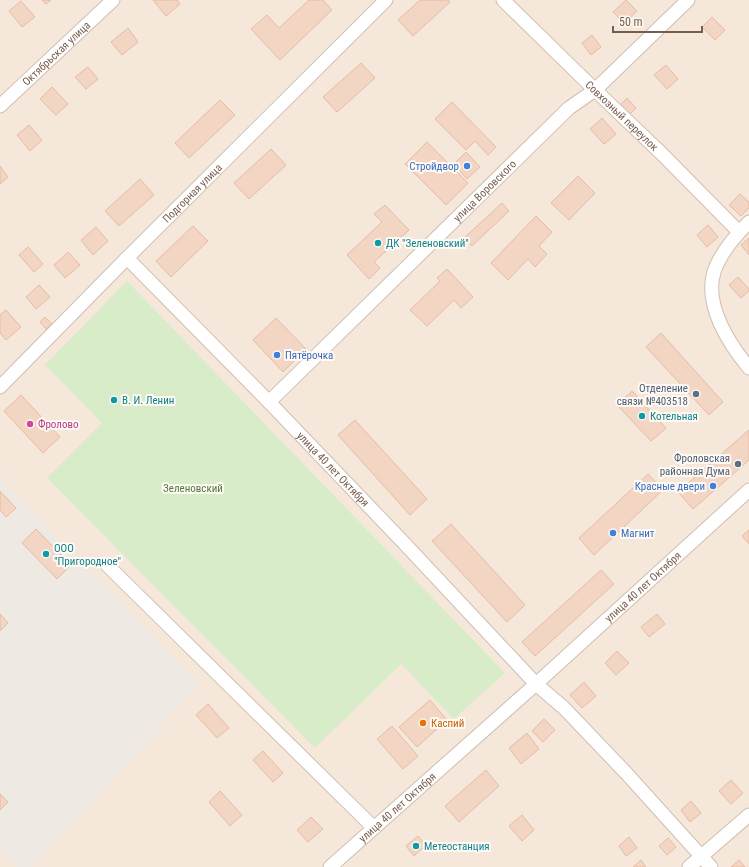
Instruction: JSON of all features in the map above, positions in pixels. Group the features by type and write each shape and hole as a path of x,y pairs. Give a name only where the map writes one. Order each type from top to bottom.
{"street":[{"name":"Октябрьская улица","path":"0,106 113,0"},
{"name":"Подгорная улица","path":"0,387 386,0"},
{"name":"Совхозный переулок","path":"503,0 662,154 739,232"},
{"name":"улица Воровского","path":"269,402 569,108 595,90 688,0"},
{"path":"749,222 727,247 718,262 714,272 712,284 713,300 717,316 739,356 749,368"},
{"name":"улица 40 лет Октября","path":"127,258 399,537 536,684"},
{"name":"улица 40 лет Октября","path":"330,867 536,684 749,490"},
{"path":"107,565 374,828"},
{"path":"536,684 564,708 627,774 711,867"},
{"path":"689,867 749,815"}],"shaded area":[{"path":"0,0 749,0 749,867 0,867"},
{"path":"0,477 199,685 32,867 18,867 0,851"}],"green space":[{"name":"Зеленовский","path":"127,281 505,673 454,719 401,664 315,748 47,478 102,423 45,365"}],"building":[{"path":"42,0 51,0 46,4"},
{"path":"153,0 177,0 180,4 166,16"},
{"path":"309,0 323,0 332,10 280,60 251,29 267,15 279,28"},
{"path":"420,0 448,0 450,2 413,36 398,20"},
{"path":"626,0 637,11 624,23 613,12"},
{"path":"21,1 35,17 22,27 9,11"},
{"path":"712,17 725,30 715,40 702,27"},
{"path":"128,28 138,42 122,55 111,42"},
{"path":"592,35 601,47 591,55 582,43"},
{"path":"361,63 375,78 337,112 323,97"},
{"path":"666,65 678,79 667,89 654,75"},
{"path":"88,67 98,79 86,89 75,77"},
{"path":"52,87 68,104 56,115 40,99"},
{"path":"627,98 636,108 628,116 619,106"},
{"path":"220,100 235,115 189,158 175,143"},
{"path":"452,102 496,147 488,155 475,141 466,150 435,119"},
{"path":"602,118 616,134 604,144 590,129"},
{"path":"29,125 42,140 30,151 17,135"},
{"path":"427,142 468,183 446,205 405,164"},
{"path":"271,149 286,165 249,199 234,183"},
{"name":"Стройдвор","path":"466,152 480,167 467,179 454,164"},
{"path":"0,166 8,177 0,184"},
{"path":"578,176 595,193 569,220 551,203"},
{"path":"140,179 154,195 119,226 105,211"},
{"path":"740,194 749,202 749,208 741,216 729,205"},
{"path":"502,203 509,211 472,246 464,238"},
{"name":"ДК \"Зеленовский\"","path":"385,205 409,230 374,262 380,268 369,279 347,255 382,222 374,214"},
{"path":"536,216 552,232 539,246 547,254 535,267 528,259 508,280 491,263"},
{"path":"708,225 718,237 707,247 697,235"},
{"path":"193,226 208,241 171,277 156,261"},
{"path":"96,227 108,241 93,255 81,240"},
{"path":"749,238 749,255 741,245"},
{"path":"28,247 43,264 34,272 19,255"},
{"path":"68,252 80,265 65,278 54,265"},
{"path":"447,269 473,297 461,308 454,300 427,326 410,310 440,281 437,278"},
{"path":"738,277 749,289 749,291 741,298 729,285"},
{"path":"39,285 50,297 36,309 26,297"},
{"path":"6,310 21,327 6,340 0,333 0,315"},
{"path":"45,317 52,324 46,329 40,322"},
{"path":"276,318 306,349 283,372 253,340"},
{"path":"661,333 723,402 709,415 646,347"},
{"name":"Котельная","path":"632,391 666,428 651,441 617,405"},
{"name":"Фролово","path":"21,395 60,437 43,453 4,411"},
{"path":"355,420 427,499 410,515 338,435"},
{"path":"749,430 749,460 693,509 678,492"},
{"path":"648,474 663,490 594,555 579,538"},
{"path":"0,491 16,508 6,517 0,510"},
{"path":"451,524 525,605 507,622 432,541"},
{"name":"ООО \"Пригородное\"","path":"36,529 71,565 57,579 22,543"},
{"path":"749,530 749,544 742,536"},
{"path":"601,570 614,584 535,656 522,642"},
{"path":"0,614 8,623 0,631"},
{"path":"657,614 665,624 649,637 641,627"},
{"path":"617,651 629,663 616,675 605,663"},
{"path":"584,682 596,696 582,708 570,695"},
{"name":"Каспий","path":"430,700 447,720 417,747 399,727"},
{"path":"208,704 229,728 217,738 196,715"},
{"path":"544,719 555,730 543,742 532,731"},
{"path":"392,726 418,756 403,769 377,739"},
{"path":"527,733 539,749 521,764 509,748"},
{"path":"263,751 283,773 273,782 253,760"},
{"path":"486,770 499,786 459,822 445,806"},
{"path":"731,780 743,793 731,804 719,791"},
{"path":"220,791 242,815 230,826 209,802"},
{"path":"0,794 8,802 0,810"},
{"path":"691,801 701,813 690,822 681,810"},
{"path":"522,815 534,830 522,841 509,826"},
{"path":"311,817 323,829 308,842 297,830"},
{"name":"Метеостанция","path":"418,836 426,845 414,856 406,846"},
{"path":"629,837 637,848 626,856 619,846"},
{"path":"668,838 676,847 667,855 659,846"},
{"path":"641,860 646,867 633,867"},
{"path":"739,860 745,867 731,867"}],"place":[{"name":"Стройдвор","path":"467,166"},
{"name":"ДК \"Зеленовский\"","path":"378,243"},
{"name":"Пятёрочка","path":"277,355"},
{"name":"Отделение связи №403518","path":"696,394"},
{"name":"В. И. Ленин","path":"114,400"},
{"name":"Котельная","path":"642,416"},
{"name":"Фролово","path":"30,424"},
{"name":"Фроловская районная Дума","path":"738,464"},
{"name":"Красные двери","path":"713,486"},
{"name":"Магнит","path":"613,533"},
{"name":"ООО \"Пригородное\"","path":"46,554"},
{"name":"Каспий","path":"423,723"},
{"name":"Метеостанция","path":"416,846"}]}
